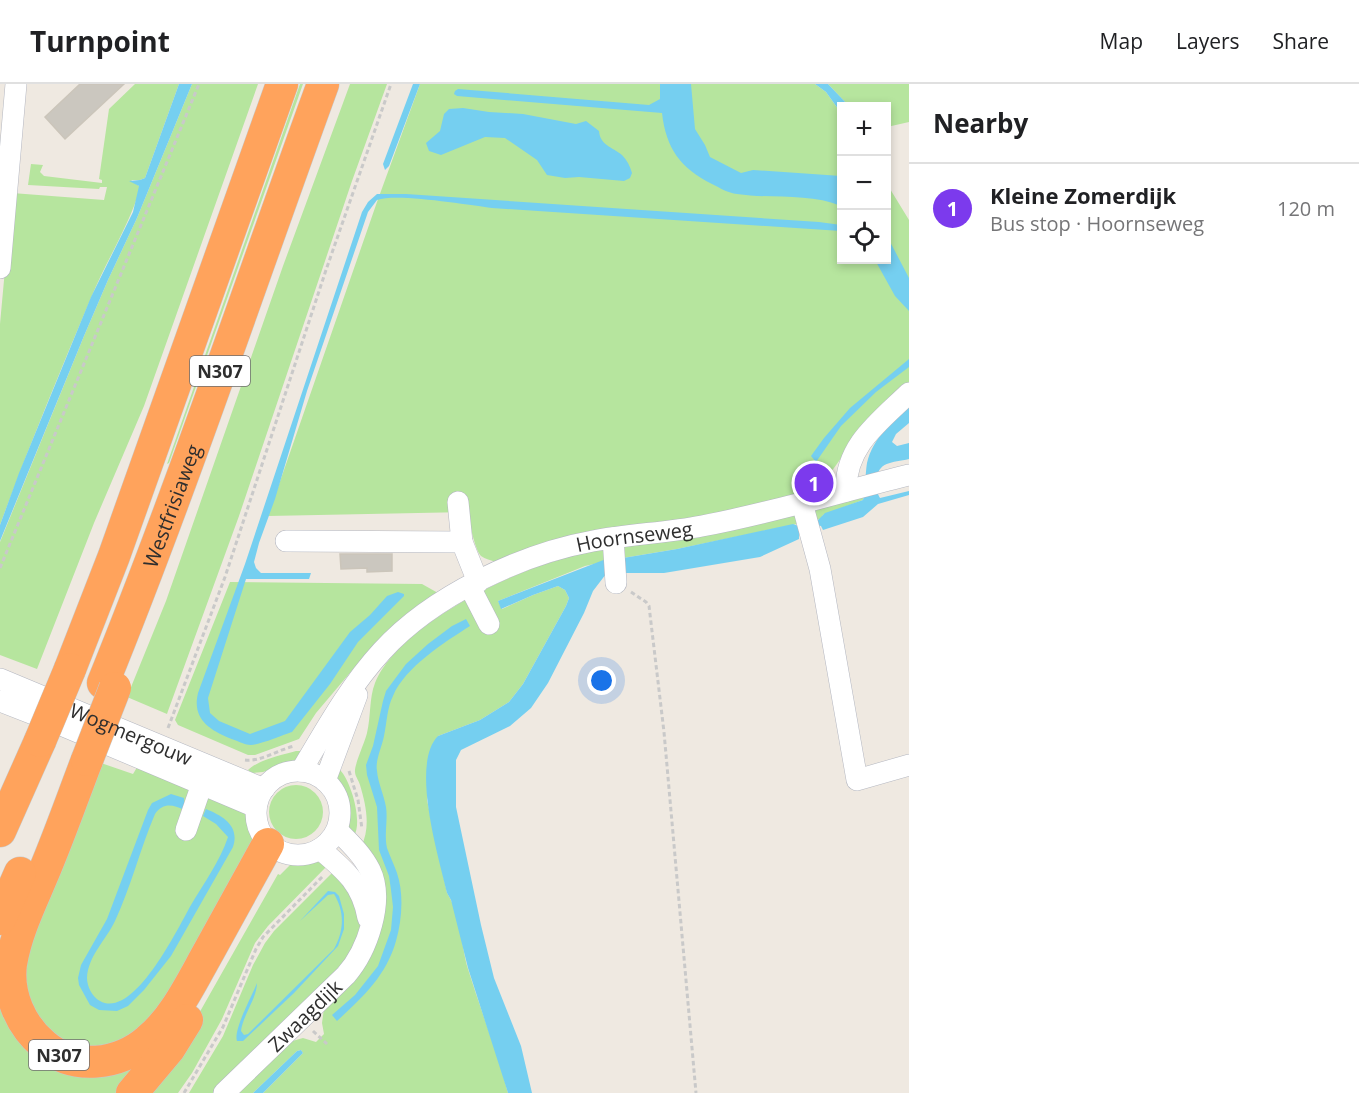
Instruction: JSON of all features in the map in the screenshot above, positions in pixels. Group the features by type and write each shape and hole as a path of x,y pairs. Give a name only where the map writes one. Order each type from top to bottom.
{"highway":[{"name":"Westfrisiaweg","path":"0,831 70,669 114,556 282,84"},
{"name":"Westfrisiaweg","path":"0,919 80,757 323,84"},
{"name":"N307","path":"0,803 40,741"},
{"name":"N307","path":"80,757 22,925 11,964 12,989 18,1011 34,1037 53,1053 95,1063 123,1056 148,1040 166,1020 277,849"},
{"path":"132,1093 169,1049 181,1030 277,849"}],"street":[{"path":"0,268 16,84"},
{"path":"863,486 845,475 853,453 874,426 909,393"},
{"name":"Hoornseweg","path":"301,771 346,695 382,651 410,624 474,584 542,556 593,541 615,563 699,527 766,513 909,475"},
{"path":"458,502 462,542 489,624"},
{"path":"802,503 820,569 857,780 909,765"},
{"path":"286,541 462,542"},
{"name":"Hoornseweg","path":"325,781 361,687 382,651"},
{"name":"Wogmergouw","path":"0,679 260,798"},
{"name":"Wogmergouw","path":"0,701 202,784 260,798"},
{"path":"301,771 310,772 325,781 334,791 339,803 340,817 333,837 320,849 299,855 277,849 258,826 260,798 280,775 301,771"},
{"path":"186,830 202,784"},
{"name":"Zwaagdijk","path":"225,1093 352,969 364,949 375,902 372,877 359,854 337,830"},
{"path":"320,849 356,883 366,905 370,928"}],"path":[{"path":"0,568 199,84"},
{"name":"Wogmergouw","path":"178,732 168,728 225,577 326,270 391,84"},
{"path":"615,563 638,596 649,606 676,856 696,1093"},
{"path":"239,757 256,760 281,749 301,745 313,750"},
{"path":"184,1093 223,1027 256,949 272,926"}],"green space":[{"path":"135,84 179,84 145,178 131,180 140,189 135,203 79,326 0,525 0,324 12,193 104,200 107,187 99,189 28,185 31,164 43,165 40,172 44,176 102,183 99,179 109,109"},
{"path":"192,84 258,84 144,406 94,523 37,669 0,655 0,542 84,336 137,218"},
{"path":"300,84 303,84 167,464"},
{"path":"350,84 387,84 239,516 167,714 127,697 166,601 283,266"},
{"path":"420,84 815,84 826,92 837,107 837,264 891,264 891,191 909,220 909,385 859,434 828,476 802,494 496,562 479,553 468,512 268,516"},
{"path":"828,84 909,84 909,122 891,126 891,102 845,102"},
{"path":"864,494 863,500 823,515 821,519 623,558 623,547"},
{"path":"606,548 612,560 585,566 498,601 502,609 558,586 565,590 569,598 523,684 509,702 480,720 438,736 427,800 447,893 458,920 468,969 508,1093 263,1093 303,1053 301,1050 297,1051 253,1093 236,1093 289,1042 303,1038 316,1042 324,1034 322,1023 324,1008 370,957 361,847 367,824 364,800 355,769 367,733 373,689 387,663 426,625 478,593 530,570"},
{"path":"230,582 422,584 438,593 360,661 316,713 299,739 255,755 248,755 178,725 175,720"},
{"path":"301,751 297,760 263,772 252,773 248,770 264,761"},
{"path":"101,763 133,774 139,764 243,808 254,837 161,1017 105,1053 44,1038 17,974"},
{"path":"340,770 352,792 357,821 354,836 346,821 346,804 337,777"},
{"path":"291,785 301,785 311,789 319,797 323,812 319,827 311,835 301,839 291,839 281,835 273,827 269,817 269,807 273,797 281,789"},
{"path":"312,861 324,863 327,866 268,926 255,943 222,1019 192,1073 178,1093 142,1093 189,1031 278,874 280,875 290,865"},
{"path":"335,870 347,879 361,924 360,932 341,969 213,1093 189,1093 223,1036 253,965 265,943 274,931"},
{"path":"0,944 26,1039 136,1058 126,1093 0,1093"}],"water":[{"path":"179,84 192,84 137,218 84,336 0,541 0,525 19,473 91,297 133,212 139,186 129,181 145,178"},
{"path":"413,84 420,84 389,166 385,170 383,164"},
{"path":"660,84 691,84 695,129 710,157 741,173 753,170 837,176 837,205 816,199 734,193 712,184 691,171 677,156 667,137 662,113 454,94 458,89 649,105 660,99"},
{"path":"815,84 828,84 845,102 837,102 837,107 826,92"},
{"path":"463,108 523,114 576,124 586,121 599,131 604,143 622,155 632,173 630,178 624,181 547,175 537,160 505,138 485,137 441,155 429,151 426,143 440,131 444,114 449,109"},
{"path":"377,194 406,194 819,222 837,224 837,231 492,208 416,199 377,200 368,212 307,391 254,562 261,573 311,573 309,579 246,579 208,698 210,713 219,721 250,734 285,721 350,632 387,596 398,592 404,596 358,642 330,684 292,732 260,743 246,744 221,735 203,722 197,709 198,693 245,564 362,212"},
{"path":"891,244 909,278 909,311 895,296 877,264 891,264"},
{"path":"909,359 909,367 876,392 841,426 816,462 811,456 850,408"},
{"path":"909,407 909,423 896,434 892,442 897,446 909,443 909,459 882,467 877,476 877,491 880,498 909,491 909,495 878,504 863,517 823,530 821,526 816,525 825,513 863,500 870,454 889,425"},
{"path":"793,524 801,527 799,539 760,557 664,573 620,573 623,558"},
{"path":"606,559 606,574 593,591 548,683 531,708 510,726 461,750 456,760 456,807 481,925 494,978 521,1046 532,1093 508,1093 447,893 429,812 426,767 430,749 438,736 480,720 509,702 523,684 569,598 565,590 558,586 501,609 498,601"},
{"path":"466,619 470,626 416,665 399,685 389,705 377,767 386,807 387,848 401,890 400,924 392,954 380,975 337,1021 332,1015 355,995 378,966 391,930 393,907 389,876 379,850 377,807 366,765 373,746 386,691 406,664 428,644 452,626"},
{"path":"171,794 184,798 184,810 168,806 161,808 155,814 121,908 88,970 87,981 90,991 97,999 113,1003 127,997 140,985 165,950 221,855 228,837 216,824 203,816 206,809 224,819 232,828 235,840 233,847 171,956 144,990 128,1006 117,1011 99,1010 90,1005 79,985 81,965 107,919 148,810 152,803"},
{"path":"328,891 335,892 339,896 344,914 344,929 338,946 294,993 243,1041 237,1041 240,1021 257,983 255,995 242,1025 241,1031 244,1035 248,1034 334,949 340,935 342,921 338,901 334,894 328,895 300,921"},
{"path":"301,1050 303,1053 263,1093 253,1093 297,1051"}],"building":[{"path":"80,84 124,84 65,139 45,117"},
{"path":"340,554 392,554 392,571 367,572 367,568 341,569"}],"place":[{"name":"Kleine Zomerdijk","path":"814,483"}]}
